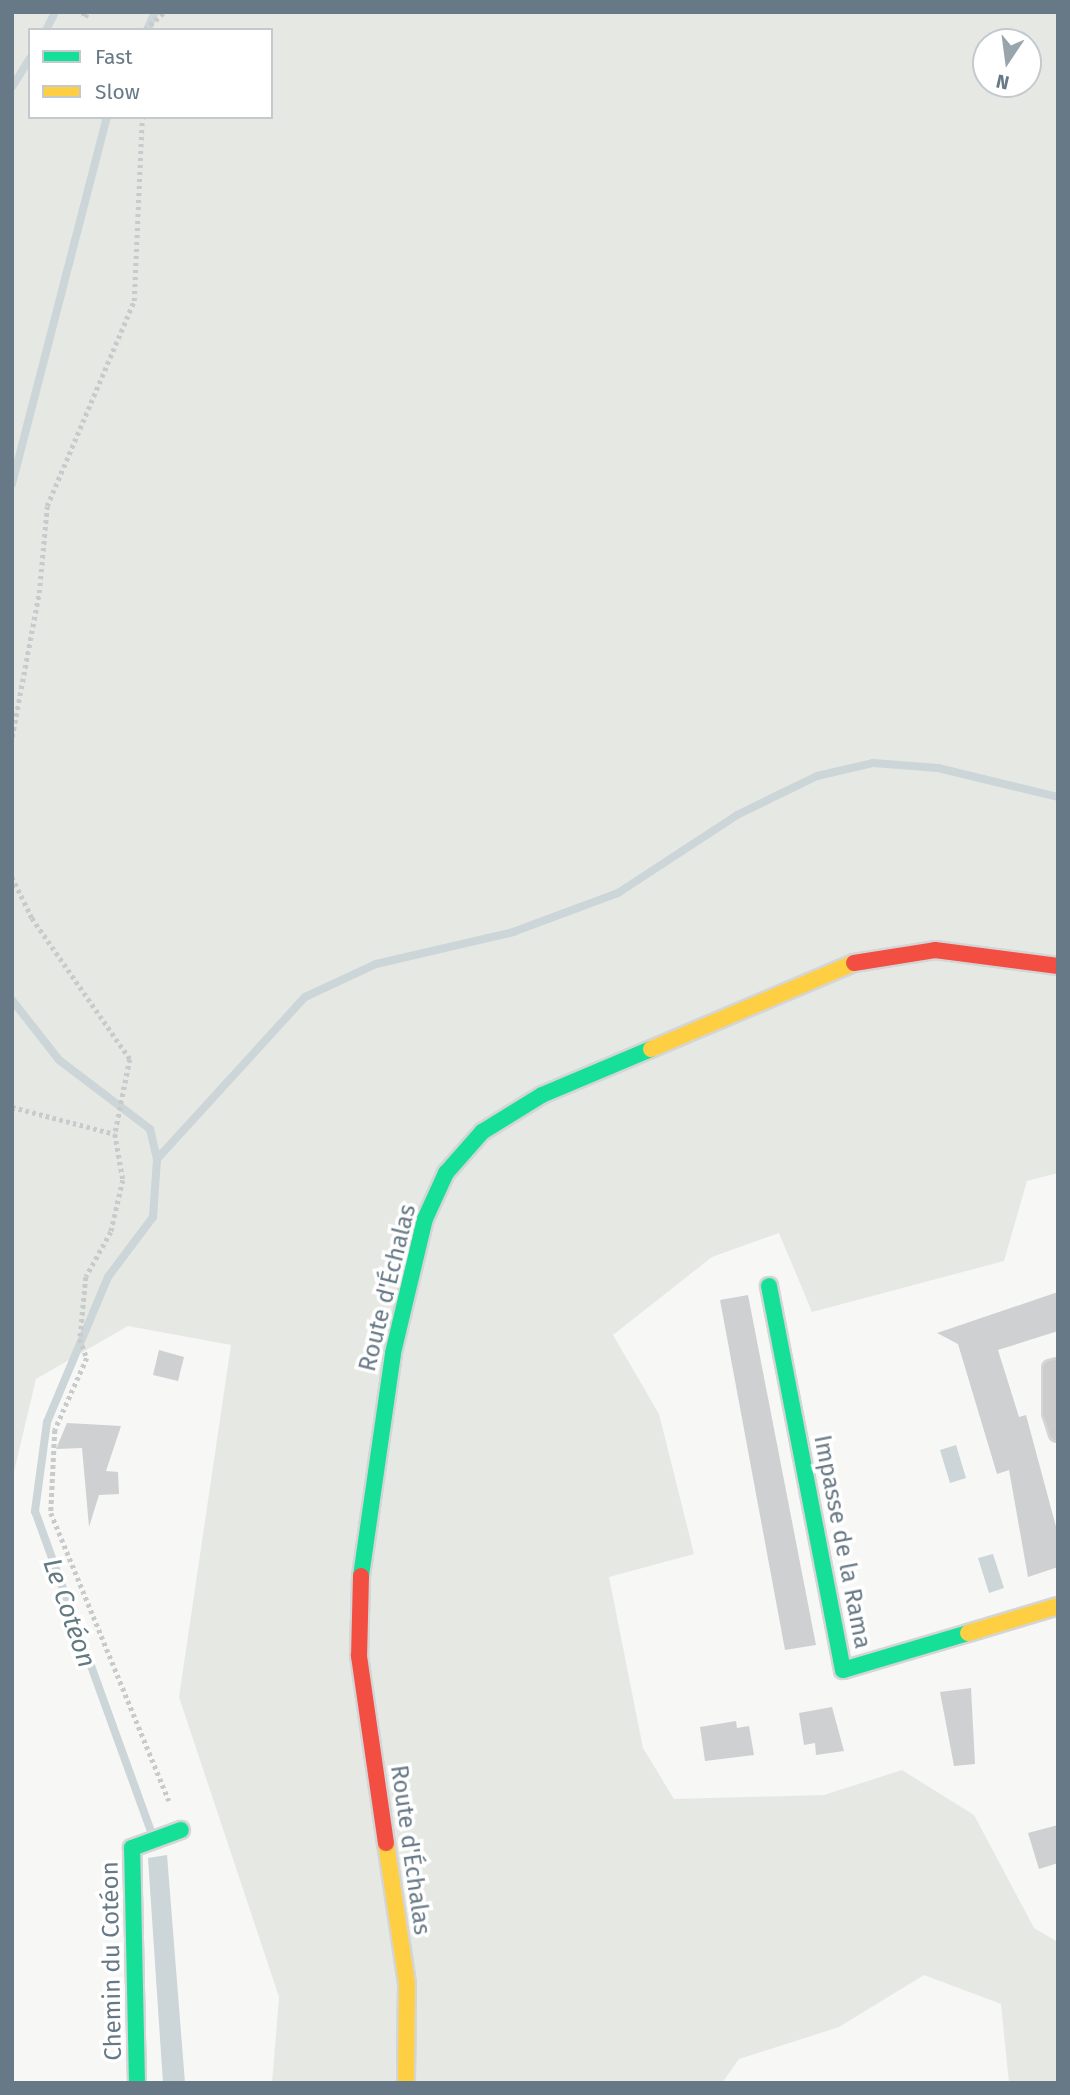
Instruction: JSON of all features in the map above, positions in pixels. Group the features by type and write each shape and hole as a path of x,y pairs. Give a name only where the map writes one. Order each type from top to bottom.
{"street":[{"name":"Route d'Échalas","path":"406,2083 407,1984 359,1656 362,1551 393,1353 425,1219 446,1173 482,1132 517,1108 858,961 935,950 1058,966"},
{"name":"Impasse de la Rama","path":"769,1286 844,1670 1058,1606"},
{"name":"Chemin du Cotéon","path":"136,2083 132,1848 181,1830"}],"lane":[{"path":"1058,1367 1051,1369 1051,1412 1058,1433"}],"path":[{"path":"83,12 85,17 88,12"},
{"path":"147,28 164,12"},
{"path":"12,737 39,593 47,506 134,300 142,119"},
{"path":"12,877 32,918 130,1059 115,1134 123,1180 111,1232 86,1277 80,1339 87,1358 55,1430 51,1513 181,1830"},
{"path":"12,1107 115,1134"}],"shaded area":[{"path":"12,12 1058,12 1058,1173 1027,1181 1004,1261 812,1312 779,1233 712,1257 613,1335 659,1414 694,1554 609,1577 643,1748 674,1799 824,1795 902,1770 974,1815 1034,1928 1058,1942 1058,2083 1009,2083 1001,2004 924,1975 839,2027 739,2059 722,2083 272,2083 279,1997 179,1697 231,1345 128,1326 36,1379 12,1480"},
{"path":"956,1445 966,1478 950,1483 940,1450"},
{"path":"993,1554 1004,1588 989,1593 978,1558"},
{"path":"167,1855 185,2083 163,2083 148,1858"}],"building":[{"path":"1058,1292 1058,1331 998,1350 1019,1417 1026,1415 1058,1534 1058,1567 1028,1577 1009,1470 997,1474 958,1344 937,1333"},
{"path":"748,1295 816,1645 785,1650 720,1300"},
{"path":"159,1350 184,1357 178,1381 153,1375"},
{"path":"67,1423 121,1426 106,1471 118,1472 119,1494 99,1495 89,1527 82,1448 56,1449"},
{"path":"971,1688 975,1764 954,1766 940,1692"},
{"path":"832,1707 844,1751 816,1755 815,1743 804,1745 799,1713"},
{"path":"736,1721 737,1728 749,1726 754,1755 705,1761 700,1727"},
{"path":"1058,1825 1058,1863 1039,1869 1028,1833"}],"waterway":[{"path":"47,28 55,12"},
{"path":"148,28 155,12"},
{"path":"12,87 28,61"},
{"path":"12,484 106,119"},
{"path":"157,1159 305,997 376,964 513,932 618,893 737,815 817,776 873,763 938,768 1058,797"},
{"name":"Le Cotéon","path":"12,1000 59,1060 150,1129 157,1159 153,1217 108,1277 47,1422 35,1511 151,1831"}],"traffic: fast":[{"path":"361,1576 393,1353 425,1219 446,1173 482,1132 542,1095 651,1049"},
{"path":"769,1286 843,1670 968,1633"},
{"path":"137,2083 132,1848 181,1830"}],"traffic: slow":[{"path":"651,1049 854,963"},
{"path":"968,1633 1058,1606"},
{"path":"386,1843 407,1984 406,2083"}],"traffic: jam":[{"path":"854,963 935,950 1058,966"},
{"path":"361,1576 359,1656 386,1843"}]}
